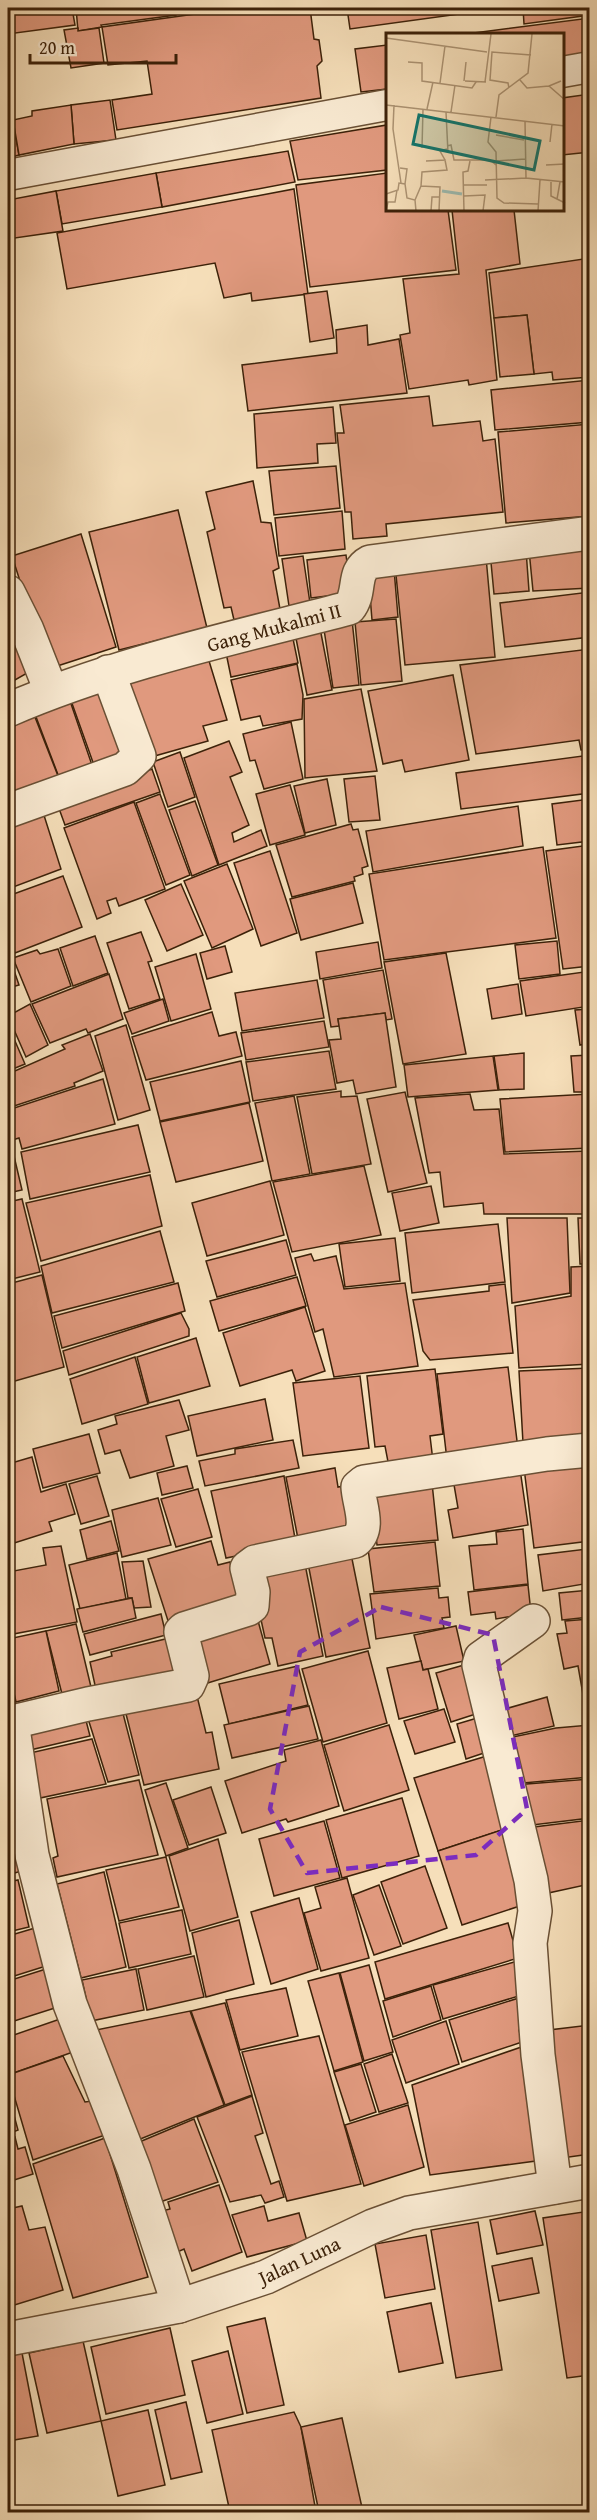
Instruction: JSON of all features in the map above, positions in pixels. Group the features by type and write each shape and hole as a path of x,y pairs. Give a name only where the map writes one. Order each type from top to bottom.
{"street":[{"name":"Gang Mukalmi II","path":"8,710 51,691 108,672 349,608 356,600 361,567 370,562 590,533"},
{"path":"8,592 27,630 51,691"},
{"path":"8,812 125,769 139,756 108,672"},
{"path":"179,2306 134,2169 70,2004 32,1855 10,1722 188,1685 192,1676 181,1632 252,1606 253,1592 247,1568 255,1562 355,1541 364,1529 358,1488 364,1482 547,1454 590,1450"},
{"path":"533,1621 481,1658 479,1665 532,1890 535,1911 530,1943 538,2055 555,2187"},
{"name":"Jalan Luna","path":"8,2339 179,2306 266,2277 373,2226 409,2213 590,2181"}],"lane":[{"path":"564,72 590,68"},
{"path":"8,175 386,105"}],"highlighted area":[{"path":"381,1607 493,1635 527,1809 476,1855 307,1873 270,1809 300,1652"}],"building":[{"path":"8,8 72,8 75,25 8,34"},
{"path":"76,8 175,8 176,15 101,25 102,27 78,31"},
{"path":"238,8 310,8 314,39 319,40 322,61 317,66 321,98 117,130 112,100 152,94 147,61 108,65 102,27"},
{"path":"347,8 503,8 350,29"},
{"path":"523,8 590,8 590,15 524,24"},
{"path":"590,18 590,60 564,64 564,33 474,33"},
{"path":"78,28 78,31 99,28 104,63 71,68 64,30"},
{"path":"386,45 386,89 361,92 355,49"},
{"path":"590,94 590,152 564,155 564,98"},
{"path":"110,100 116,140 74,144 71,105"},
{"path":"10,104 19,155 8,158 8,105"},
{"path":"71,105 74,144 19,155 13,120 32,116 32,111"},
{"path":"386,125 386,170 298,180 290,141"},
{"path":"288,151 295,182 162,207 156,173"},
{"path":"156,173 162,207 62,224 56,191"},
{"path":"386,173 386,212 448,212 456,270 310,287 296,185"},
{"path":"294,189 308,294 252,301 251,293 224,298 215,263 67,289 57,233"},
{"path":"56,191 63,231 8,239 8,200"},
{"path":"452,212 514,212 520,264 486,270 497,380 469,385 468,380 409,389 400,335 410,333 403,279 459,274"},
{"path":"590,258 590,377 553,380 552,372 534,374 527,315 494,318 489,273"},
{"path":"327,291 334,338 310,342 304,294"},
{"path":"527,315 534,374 500,377 494,318"},
{"path":"367,325 368,345 399,339 407,393 248,411 242,365 337,353 336,330"},
{"path":"590,380 590,422 495,430 491,390"},
{"path":"429,396 433,426 480,421 483,441 495,439 503,512 386,524 387,536 353,539 351,512 345,512 337,433 344,433 340,405"},
{"path":"333,407 336,443 317,444 318,463 257,468 254,414"},
{"path":"590,424 590,516 506,523 498,432"},
{"path":"336,466 340,508 274,515 269,471"},
{"path":"253,481 261,522 271,523 279,568 273,571 280,609 234,620 231,607 224,608 207,532 215,529 206,492"},
{"path":"178,510 207,628 119,650 89,532"},
{"path":"342,511 345,549 279,556 275,518"},
{"path":"81,534 116,647 48,669 12,556"},
{"path":"590,547 590,588 533,591 529,550"},
{"path":"526,550 529,591 494,594 490,552"},
{"path":"346,555 351,593 311,598 307,560"},
{"path":"303,556 310,603 289,606 282,559"},
{"path":"486,557 495,657 405,665 395,565"},
{"path":"394,569 398,617 372,620 368,571"},
{"path":"590,592 590,637 505,647 500,603"},
{"path":"396,619 402,681 361,685 355,622"},
{"path":"352,620 359,685 333,688 323,623"},
{"path":"319,623 332,690 307,695 294,628"},
{"path":"8,624 36,668 8,684"},
{"path":"291,629 298,663 231,677 224,643"},
{"path":"590,649 590,749 581,750 579,740 476,754 460,665"},
{"path":"206,651 227,720 203,726 208,741 151,757 127,673"},
{"path":"297,664 303,695 302,719 263,726 260,716 241,720 231,680"},
{"path":"453,675 469,760 405,772 402,760 383,764 368,691"},
{"path":"108,680 133,754 95,768 69,695"},
{"path":"361,689 377,771 305,778 304,699"},
{"path":"68,695 93,768 60,780 33,709"},
{"path":"33,712 60,781 16,795 8,775 8,727 12,726 11,722"},
{"path":"291,722 303,779 264,789 255,760 250,761 243,734"},
{"path":"229,741 242,772 230,777 249,825 232,833 234,842 261,830 267,846 219,865 184,758"},
{"path":"180,752 195,797 168,807 153,762"},
{"path":"590,755 590,793 461,809 456,773"},
{"path":"152,769 160,792 65,825 57,803"},
{"path":"375,776 380,820 349,822 344,779"},
{"path":"327,779 336,825 305,833 294,786"},
{"path":"290,785 305,835 270,845 256,794"},
{"path":"160,794 190,875 166,885 136,803"},
{"path":"590,799 590,841 557,845 552,804"},
{"path":"195,801 218,865 192,876 169,810"},
{"path":"134,802 165,889 119,906 116,898 107,901 111,913 97,919 64,828"},
{"path":"518,806 523,846 373,872 366,831"},
{"path":"42,809 61,869 8,889 8,819"},
{"path":"351,824 353,830 358,829 368,866 362,868 363,874 354,877 355,881 292,897 276,845"},
{"path":"590,845 590,966 563,969 546,851"},
{"path":"543,847 556,938 384,960 369,874"},
{"path":"270,851 297,933 261,946 234,863"},
{"path":"227,864 253,929 212,948 184,881"},
{"path":"63,876 82,927 15,953 8,935 8,896"},
{"path":"353,883 363,923 301,940 290,899"},
{"path":"181,884 203,935 167,951 145,900"},
{"path":"141,932 152,961 148,962 160,999 129,1009 107,943"},
{"path":"95,936 108,973 73,986 60,948"},
{"path":"557,941 560,974 519,979 515,945"},
{"path":"378,942 382,968 320,979 316,952"},
{"path":"225,946 232,972 207,979 200,953"},
{"path":"58,949 71,986 31,1002 13,958 37,950 40,954"},
{"path":"8,953 19,985 8,988"},
{"path":"446,953 466,1054 403,1064 384,962"},
{"path":"196,954 211,1009 171,1021 155,967"},
{"path":"383,970 392,1019 386,1020 385,1013 338,1019 339,1026 331,1027 323,980"},
{"path":"584,972 590,1006 526,1016 520,981"},
{"path":"109,974 123,1019 88,1033 86,1029 50,1043 32,1004"},
{"path":"317,980 324,1018 242,1031 235,993"},
{"path":"518,984 522,1014 492,1019 487,989"},
{"path":"163,999 169,1021 132,1034 124,1013"},
{"path":"30,1004 48,1045 26,1057 8,1016"},
{"path":"590,1009 590,1043 580,1045 575,1010"},
{"path":"212,1012 219,1036 236,1032 242,1056 146,1080 132,1037"},
{"path":"385,1013 396,1087 356,1094 353,1080 337,1083 329,1040 341,1039 338,1019"},
{"path":"324,1021 329,1047 246,1060 241,1033"},
{"path":"8,1025 25,1064 8,1071"},
{"path":"126,1025 150,1110 118,1120 95,1036"},
{"path":"90,1034 103,1071 74,1083 75,1086 8,1108 8,1074 65,1049 62,1045"},
{"path":"329,1051 336,1089 253,1101 246,1062"},
{"path":"524,1053 524,1089 499,1090 494,1056"},
{"path":"590,1055 590,1092 574,1092 571,1056"},
{"path":"493,1056 498,1090 408,1097 404,1065"},
{"path":"241,1061 250,1102 160,1121 150,1082"},
{"path":"103,1079 115,1124 22,1149 19,1138 9,1141 8,1110"},
{"path":"341,1091 341,1097 357,1096 371,1164 312,1174 297,1097"},
{"path":"405,1092 427,1183 388,1192 367,1099"},
{"path":"470,1094 474,1110 499,1109 504,1154 590,1151 590,1214 484,1214 483,1203 444,1207 440,1172 429,1173 415,1098"},
{"path":"590,1094 590,1148 505,1152 500,1099"},
{"path":"294,1096 310,1174 272,1181 255,1103"},
{"path":"249,1103 263,1161 176,1182 160,1122"},
{"path":"138,1125 150,1172 30,1199 21,1152"},
{"path":"14,1156 22,1190 8,1193 8,1157"},
{"path":"364,1166 381,1235 292,1252 273,1182"},
{"path":"150,1175 162,1226 41,1261 26,1203"},
{"path":"270,1181 284,1235 207,1256 192,1203"},
{"path":"431,1186 439,1223 400,1231 392,1193"},
{"path":"22,1199 40,1272 8,1280 8,1202"},
{"path":"507,1218 567,1218 570,1293 512,1303"},
{"path":"578,1218 590,1218 590,1264 580,1264"},
{"path":"498,1224 505,1282 412,1293 405,1233"},
{"path":"160,1231 174,1282 52,1313 41,1266"},
{"path":"395,1238 400,1281 345,1287 339,1244"},
{"path":"286,1240 296,1275 217,1297 206,1261"},
{"path":"311,1254 314,1261 336,1256 344,1289 405,1283 418,1366 334,1377 323,1329 315,1332 295,1258"},
{"path":"590,1266 590,1364 519,1368 515,1306 571,1296 571,1267"},
{"path":"42,1275 64,1367 8,1383 8,1284"},
{"path":"297,1277 306,1306 219,1331 210,1301"},
{"path":"178,1283 185,1311 62,1348 54,1316"},
{"path":"505,1284 513,1353 430,1360 423,1351 413,1300 489,1291 489,1286"},
{"path":"305,1307 325,1371 296,1381 292,1370 240,1386 223,1333"},
{"path":"181,1313 189,1329 189,1336 69,1375 63,1351"},
{"path":"196,1338 210,1386 149,1403 137,1357"},
{"path":"135,1357 148,1404 82,1424 70,1379"},
{"path":"508,1367 518,1449 447,1460 437,1374"},
{"path":"590,1368 590,1443 523,1443 519,1371"},
{"path":"435,1369 443,1434 430,1436 433,1461 389,1467 385,1446 375,1447 367,1376"},
{"path":"360,1376 369,1448 303,1456 293,1383"},
{"path":"265,1399 273,1440 197,1456 188,1416"},
{"path":"179,1400 189,1430 166,1436 174,1466 130,1478 120,1450 105,1454 98,1430 117,1424 115,1416"},
{"path":"89,1434 100,1473 43,1488 33,1449"},
{"path":"293,1440 299,1468 205,1486 199,1461 235,1454 235,1449"},
{"path":"32,1457 41,1492 66,1484 75,1514 49,1522 52,1531 8,1545 8,1464"},
{"path":"590,1462 590,1541 534,1548 524,1468"},
{"path":"187,1466 193,1488 162,1495 157,1473"},
{"path":"335,1468 338,1487 349,1485 357,1533 299,1544 286,1477"},
{"path":"520,1469 528,1525 453,1538 448,1510 458,1508 453,1479"},
{"path":"97,1476 109,1516 81,1524 69,1484"},
{"path":"284,1476 296,1544 226,1558 211,1491"},
{"path":"432,1483 438,1540 377,1545 371,1490"},
{"path":"198,1489 212,1537 176,1547 161,1499"},
{"path":"158,1498 171,1545 122,1557 112,1510"},
{"path":"111,1521 119,1551 87,1559 80,1530"},
{"path":"523,1529 528,1584 474,1590 469,1546 497,1544 496,1532"},
{"path":"211,1541 218,1565 230,1562 240,1598 171,1630 148,1559"},
{"path":"435,1542 440,1586 374,1592 368,1549"},
{"path":"61,1546 77,1622 8,1635 8,1572 46,1565 43,1548"},
{"path":"350,1549 370,1648 326,1657 307,1558"},
{"path":"587,1549 590,1583 543,1591 538,1555"},
{"path":"117,1553 126,1599 80,1609 69,1565"},
{"path":"304,1559 323,1656 278,1666 272,1638 265,1638 258,1606 257,1569"},
{"path":"143,1561 151,1607 134,1608 132,1598 128,1598 122,1562"},
{"path":"528,1585 531,1613 496,1619 495,1612 471,1615 468,1592"},
{"path":"438,1588 439,1598 448,1597 450,1617 442,1618 444,1628 376,1639 370,1594"},
{"path":"590,1590 590,1617 562,1620 559,1593"},
{"path":"132,1598 136,1618 83,1632 77,1609"},
{"path":"255,1610 270,1664 201,1685 184,1632"},
{"path":"161,1614 166,1635 90,1655 84,1634"},
{"path":"590,1619 590,1723 588,1723 578,1666 564,1669 557,1634 567,1633 565,1621"},
{"path":"76,1624 91,1687 62,1694 46,1631"},
{"path":"456,1626 464,1661 423,1670 414,1635"},
{"path":"46,1631 59,1691 16,1702 8,1666 8,1639"},
{"path":"178,1636 190,1679 98,1699 90,1662 112,1656 111,1652"},
{"path":"368,1651 387,1723 323,1742 302,1669"},
{"path":"421,1661 423,1670 428,1669 438,1709 399,1719 387,1668"},
{"path":"471,1663 485,1711 451,1722 436,1673"},
{"path":"298,1666 308,1705 229,1724 219,1684"},
{"path":"196,1692 206,1733 212,1732 219,1769 144,1785 124,1706"},
{"path":"547,1697 554,1726 506,1737 498,1711"},
{"path":"120,1702 139,1775 108,1782 85,1709"},
{"path":"309,1706 318,1739 232,1758 224,1725"},
{"path":"83,1709 90,1736 30,1750 23,1721"},
{"path":"444,1709 455,1742 415,1754 404,1721"},
{"path":"484,1716 493,1750 466,1759 457,1724"},
{"path":"389,1725 409,1790 344,1811 324,1745"},
{"path":"590,1725 590,1777 512,1784 499,1740 556,1728"},
{"path":"92,1739 106,1784 40,1798 30,1753"},
{"path":"321,1740 339,1806 242,1833 225,1781 286,1761 284,1750"},
{"path":"490,1755 511,1827 438,1851 414,1778"},
{"path":"590,1779 590,1818 524,1826 514,1785"},
{"path":"139,1780 158,1855 57,1877 53,1858 58,1856 47,1799"},
{"path":"166,1783 188,1848 166,1856 145,1790"},
{"path":"211,1787 226,1833 189,1845 173,1800"},
{"path":"402,1798 419,1856 342,1878 326,1820"},
{"path":"590,1820 590,1884 539,1895 526,1828"},
{"path":"324,1821 340,1878 274,1896 259,1839"},
{"path":"16,1823 28,1869 8,1875 8,1825"},
{"path":"511,1827 532,1902 462,1925 438,1851"},
{"path":"218,1839 238,1917 190,1931 169,1856"},
{"path":"166,1857 179,1907 119,1921 106,1870"},
{"path":"425,1866 447,1928 403,1944 381,1882"},
{"path":"104,1872 126,1967 81,1978 57,1884"},
{"path":"347,1878 369,1958 321,1971 304,1913 321,1908 315,1887"},
{"path":"18,1880 29,1927 8,1932 8,1882"},
{"path":"379,1885 401,1946 374,1955 353,1895"},
{"path":"299,1898 318,1969 271,1984 251,1912"},
{"path":"182,1910 191,1954 129,1968 119,1923"},
{"path":"239,1920 254,1984 206,1997 192,1933"},
{"path":"508,1923 518,1958 385,1999 375,1962"},
{"path":"35,1928 46,1966 8,1978 8,1936"},
{"path":"194,1956 204,1997 147,2010 138,1969"},
{"path":"518,1961 522,1995 443,2019 433,1985"},
{"path":"369,1965 393,2052 364,2061 340,1973"},
{"path":"46,1969 58,2007 8,2023 8,1981"},
{"path":"136,1969 144,2010 91,2021 82,1980"},
{"path":"339,1973 363,2062 334,2071 308,1981"},
{"path":"431,1986 441,2020 393,2037 383,2001"},
{"path":"286,1988 298,2036 240,2050 226,2000"},
{"path":"522,1997 531,2026 519,2030 522,2042 462,2062 449,2020"},
{"path":"225,2003 252,2095 225,2105 191,2011"},
{"path":"190,2011 224,2105 133,2142 91,2031"},
{"path":"63,2018 73,2052 8,2075 8,2037"},
{"path":"446,2021 459,2064 406,2083 392,2040"},
{"path":"590,2025 590,2154 562,2158 549,2030"},
{"path":"319,2036 361,2184 287,2201 242,2052"},
{"path":"527,2045 543,2160 430,2175 412,2085"},
{"path":"392,2054 408,2103 379,2112 364,2064"},
{"path":"63,2056 85,2102 92,2101 105,2135 33,2160 8,2075"},
{"path":"361,2064 376,2112 350,2121 334,2072"},
{"path":"8,2093 18,2130 8,2134"},
{"path":"252,2096 263,2133 255,2136 271,2184 279,2181 284,2197 265,2203 261,2195 230,2202 197,2117"},
{"path":"408,2105 424,2167 364,2186 345,2125"},
{"path":"194,2119 218,2182 160,2202 137,2143"},
{"path":"15,2137 18,2149 25,2147 33,2174 8,2182 8,2139"},
{"path":"105,2138 148,2277 73,2298 33,2164"},
{"path":"219,2185 242,2252 192,2271 184,2249 173,2254 158,2212 170,2209 168,2202"},
{"path":"22,2206 29,2230 45,2227 63,2290 8,2307 8,2209"},
{"path":"264,2206 268,2221 299,2213 307,2241 247,2257 232,2215"},
{"path":"535,2211 543,2245 497,2254 490,2220"},
{"path":"590,2211 590,2375 567,2378 543,2218"},
{"path":"478,2222 502,2370 456,2378 431,2230"},
{"path":"426,2235 435,2289 385,2298 375,2244"},
{"path":"532,2258 539,2293 499,2301 492,2266"},
{"path":"431,2303 443,2363 399,2372 387,2312"},
{"path":"265,2318 284,2405 247,2413 227,2327"},
{"path":"170,2328 185,2395 106,2414 91,2347"},
{"path":"83,2341 101,2421 47,2433 29,2353"},
{"path":"228,2351 243,2414 207,2423 192,2361"},
{"path":"22,2353 38,2436 8,2441 8,2356"},
{"path":"186,2402 202,2472 171,2479 155,2410"},
{"path":"148,2410 165,2485 118,2496 101,2421"},
{"path":"294,2412 301,2427 316,2512 230,2512 212,2430"},
{"path":"342,2418 363,2512 319,2512 301,2427"}]}
